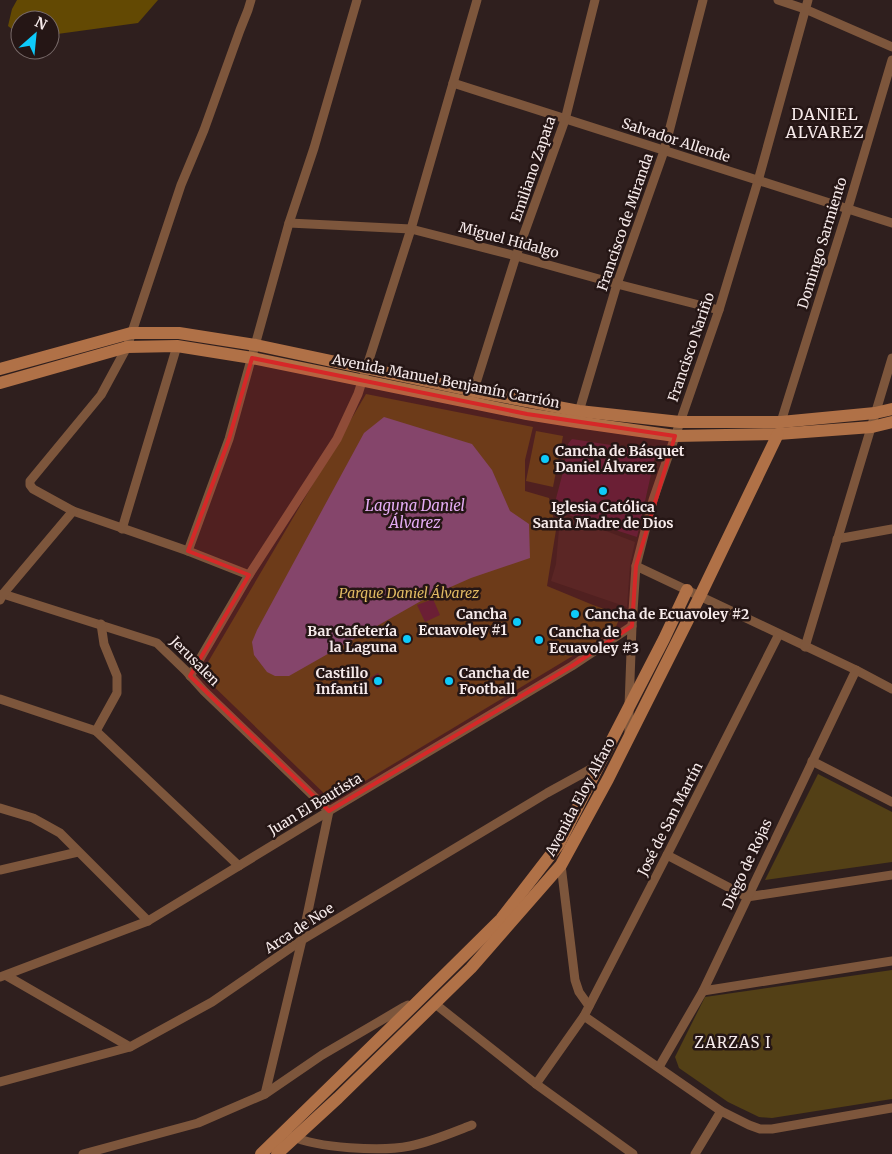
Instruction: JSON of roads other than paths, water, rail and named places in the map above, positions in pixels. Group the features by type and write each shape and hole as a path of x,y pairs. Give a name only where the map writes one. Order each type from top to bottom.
{"main road":[{"name":"Avenida Manuel Benjamín Carrión","path":"0,369 131,333 179,333 254,352 675,436 779,428 872,427 892,422"},
{"name":"Avenida Manuel Benjamín Carrión","path":"0,383 127,347 177,346 254,352"},
{"name":"Avenida Manuel Benjamín Carrión","path":"578,417 779,428 892,409"},
{"name":"Avenida Eloy Alfaro","path":"418,1011 434,1003 471,968 561,865 608,780 700,596 779,428"},
{"name":"Avenida Eloy Alfaro","path":"261,1154 338,1098 501,918 559,844 664,639 687,590"},
{"name":"Avenida Eloy Alfaro","path":"277,1154 289,1135"}],"street":[{"path":"249,575 188,551 73,511 33,489 30,481 101,395 127,347 181,185 204,130 251,0"},
{"path":"188,551 229,439 289,223 314,148 358,0"},
{"path":"190,676 249,575 337,439 358,394 411,229 477,0"},
{"name":"Emiliano Zapata","path":"472,397 516,256 565,120 595,0"},
{"name":"Francisco de Miranda","path":"578,417 618,284 664,151 703,0"},
{"path":"778,0 892,46"},
{"name":"Francisco Nariño","path":"629,736 632,626 636,566 653,500 719,310 758,181 808,0"},
{"name":"Domingo Sarmiento","path":"779,428 892,60"},
{"name":"Salvador Allende","path":"453,83 892,223"},
{"name":"Miguel Hidalgo","path":"289,223 411,229 719,310"},
{"path":"122,529 177,346"},
{"path":"805,647 892,358"},
{"path":"2,597 73,511"},
{"path":"838,539 892,529"},
{"path":"636,566 856,670 892,689"},
{"name":"Jerusalen","path":"2,597 101,624 157,643 329,811"},
{"path":"96,731 117,693 117,676 104,644 101,624"},
{"name":"Juan El Bautista","path":"4,976 148,921 572,666 632,626"},
{"name":"José de San Martín","path":"536,1084 584,1016 779,634"},
{"name":"Diego de Rojas","path":"659,1067 703,991 856,670"},
{"path":"0,699 96,731 239,866"},
{"path":"812,761 892,802"},
{"name":"Arca de Noe","path":"0,1082 130,1047 212,1002 302,940 547,793 599,765"},
{"path":"0,808 33,818 60,833 148,921"},
{"path":"265,1094 302,940 329,811"},
{"path":"0,870 78,852"},
{"path":"667,855 747,897 892,875"},
{"path":"561,865 575,980 579,992 589,1006"},
{"path":"703,991 892,961"},
{"path":"4,976 130,1047"},
{"path":"434,1003 536,1084 633,1154"},
{"path":"83,1154 198,1123 265,1094 322,1055 404,1007 408,1005 418,1011"},
{"path":"584,1016 721,1111 760,1129 772,1129 892,1108"},
{"path":"695,1154 721,1111"},
{"path":"289,1135 317,1144 384,1149 408,1147 472,1125"}],"water":[{"name":"Laguna Daniel Álvarez","path":"384,417 472,444 492,470 510,511 529,524 530,558 471,578 428,597 289,676 275,676 267,672 254,655 252,642 257,630 364,433"}],"place":[{"name":"Cancha de Básquet Daniel Álvarez","path":"545,459"},
{"name":"Iglesia Católica Santa Madre de Dios","path":"603,491"},
{"name":"Cancha de Ecuavoley #2","path":"575,614"},
{"name":"Cancha Ecuavoley #1","path":"517,622"},
{"name":"Bar Cafetería la Laguna","path":"407,639"},
{"name":"Cancha de Ecuavoley #3","path":"539,640"},
{"name":"Castillo Infantil","path":"378,681"},
{"name":"Cancha de Football","path":"449,681"}],"district":[{"name":"DANIEL ALVAREZ","path":"825,123"},
{"name":"ZARZAS I","path":"733,1042"}],"park label":[{"name":"Parque Daniel Álvarez","path":"409,593"}]}
